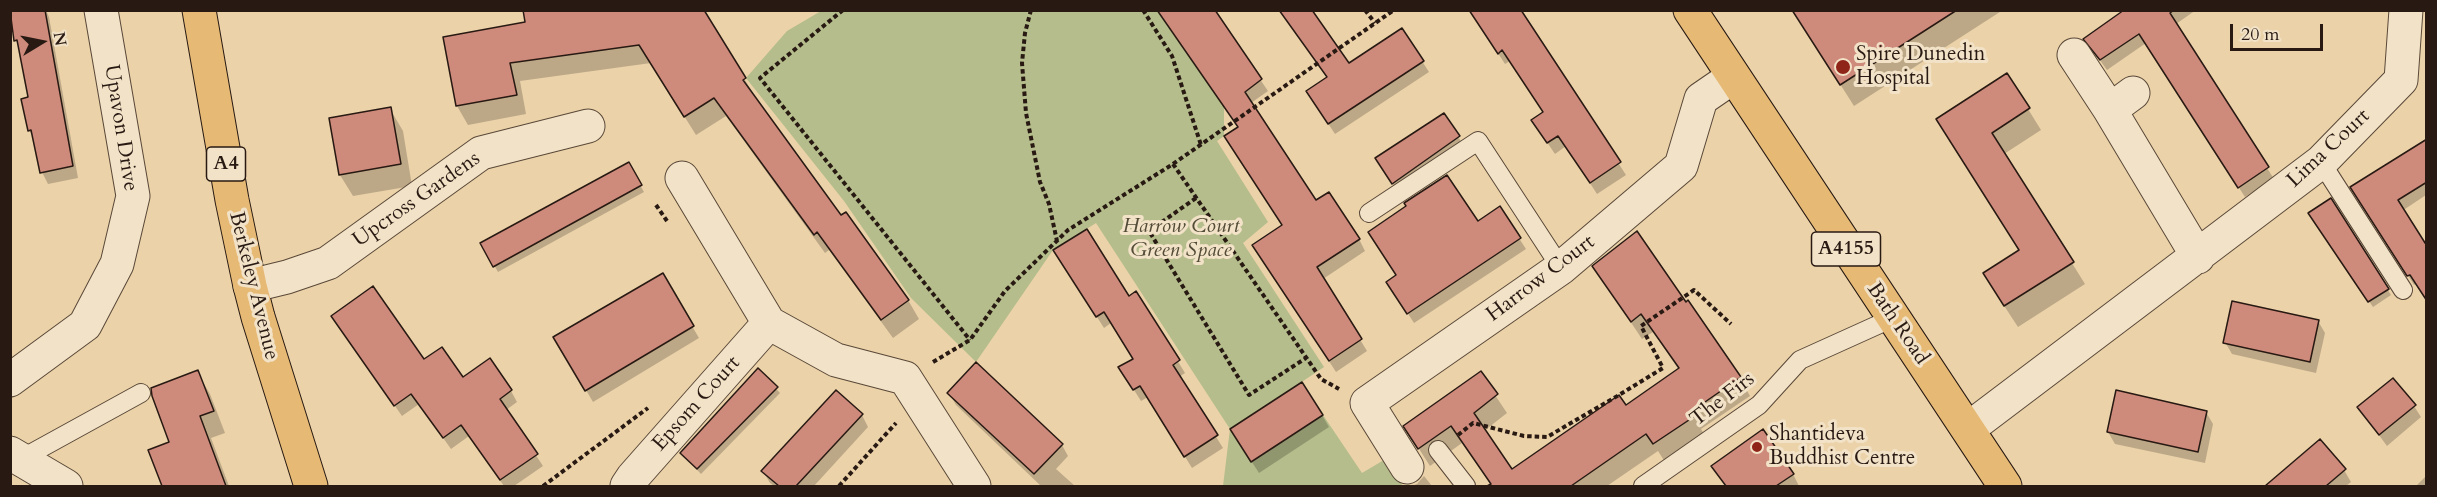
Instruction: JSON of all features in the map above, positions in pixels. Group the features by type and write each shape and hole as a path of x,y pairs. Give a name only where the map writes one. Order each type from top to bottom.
{"main road":[{"name":"Berkeley Avenue","path":"199,10 232,200 250,286 311,486"},
{"name":"Bath Road","path":"1690,10 2005,486"}],"street":[{"name":"Upavon Drive","path":"10,380 85,325 117,264 133,196 101,10"},
{"name":"Lima Court","path":"1968,429 2321,162 2401,80 2406,10"},
{"path":"2074,55 2121,101 2198,257"},
{"name":"Harrow Court","path":"1366,403 1561,268 1681,166 1701,99 1733,77"},
{"name":"Upcross Gardens","path":"250,286 287,277 328,263 481,153 588,126"},
{"path":"682,178 769,323 836,360 905,378 974,486"},
{"name":"Epsom Court","path":"627,486 769,323"},
{"path":"1366,403 1407,467"},
{"path":"16,456 66,486"}],"lane":[{"path":"1369,213 1478,141 1561,268"},
{"path":"2321,162 2403,290"},
{"name":"The Firs","path":"1643,486 1758,405 1800,360 1893,318"},
{"path":"16,456 141,393"},
{"path":"1438,450 1466,486"}],"path":[{"path":"843,10 760,78 970,340"},
{"path":"1031,10 1025,33 1022,63 1026,113 1040,182 1049,204 1057,241"},
{"path":"1143,10 1172,56 1201,145"},
{"path":"1365,10 1375,23"},
{"path":"839,486 901,418 905,378 970,340 1005,291 1068,230 1173,164 1394,10"},
{"path":"1173,164 1320,379 1366,403"},
{"path":"1196,198 1149,231 1249,395 1306,358"},
{"path":"656,204 670,224"},
{"path":"1438,450 1473,423 1524,436 1547,437 1663,368 1641,326 1694,290 1731,324"},
{"path":"543,486 657,402"}],"green space":[{"name":"Harrow Court Green Space","path":"821,11 1157,11 1224,106 1224,136 1217,141 1268,222 1243,243 1324,367 1230,430 1252,462 1323,415 1362,473 1384,460 1403,486 1223,486 1230,429 1096,223 1053,250 976,362 911,298 844,201 746,78 787,31"}],"building":[{"path":"10,10 45,10 73,166 40,173 31,130 28,131 21,99 28,97 17,40 14,41"},
{"path":"523,10 704,10 746,78 743,80 841,215 846,212 909,300 881,320 817,232 814,235 714,98 684,117 639,45 510,63 517,95 456,106 443,37 525,22"},
{"path":"1157,10 1215,10 1262,79 1245,92 1316,200 1329,192 1360,239 1317,267 1362,339 1329,361 1252,245 1282,225 1224,136 1238,127"},
{"path":"1279,10 1312,10 1349,63 1402,28 1424,61 1328,124 1306,91 1327,77"},
{"path":"1469,10 1521,10 1621,162 1590,183 1558,136 1547,143 1531,120 1543,112 1502,50 1498,54"},
{"path":"1792,10 1957,10 1840,85"},
{"path":"2124,10 2174,10 2170,13 2269,167 2238,188 2139,34 2100,60 2083,39"},
{"path":"2007,73 2030,108 1992,133 2074,262 2004,306 1983,273 2019,250 1936,119"},
{"path":"391,107 401,164 339,175 329,118"},
{"path":"1444,113 1460,136 1392,184 1375,158"},
{"path":"2427,139 2427,182 2398,200 2427,246 2427,301 2410,275 2407,276 2350,187"},
{"path":"629,162 642,185 493,267 480,243"},
{"path":"1447,175 1478,221 1500,206 1521,238 1407,314 1386,282 1396,275 1368,232 1406,206 1404,203"},
{"path":"2331,198 2389,289 2368,302 2308,213"},
{"path":"1087,229 1129,296 1136,291 1180,360 1173,365 1218,435 1184,457 1140,386 1133,390 1118,367 1133,359 1104,312 1096,317 1053,250"},
{"path":"1637,231 1741,377 1692,411 1695,416 1653,444 1646,434 1571,486 1487,486 1491,484 1451,426 1418,449 1403,426 1481,371 1498,394 1474,413 1512,469 1619,395 1626,405 1679,368 1641,314 1631,322 1592,266"},
{"path":"663,273 694,326 585,391 553,337"},
{"path":"373,286 424,359 442,347 463,377 490,358 512,390 500,399 538,454 500,480 461,425 443,438 411,394 394,406 331,316"},
{"path":"2232,301 2319,320 2310,362 2223,343"},
{"path":"976,362 1063,444 1034,474 947,393"},
{"path":"758,368 778,387 697,469 680,453"},
{"path":"198,370 214,411 200,416 226,486 162,486 148,450 169,442 151,388"},
{"path":"2393,378 2416,405 2379,435 2357,407"},
{"path":"1302,382 1323,415 1251,462 1230,429"},
{"path":"836,390 863,414 796,486 779,486 761,471"},
{"path":"2116,390 2207,411 2198,452 2107,432"},
{"name":"Shantideva Buddhist Centre","path":"1763,429 1794,474 1776,486 1726,486 1711,466"},
{"path":"2320,439 2346,469 2326,486 2265,486"}],"place":[{"name":"Spire Dunedin Hospital","path":"1843,67"},
{"name":"Shantideva Buddhist Centre","path":"1757,447"}]}
